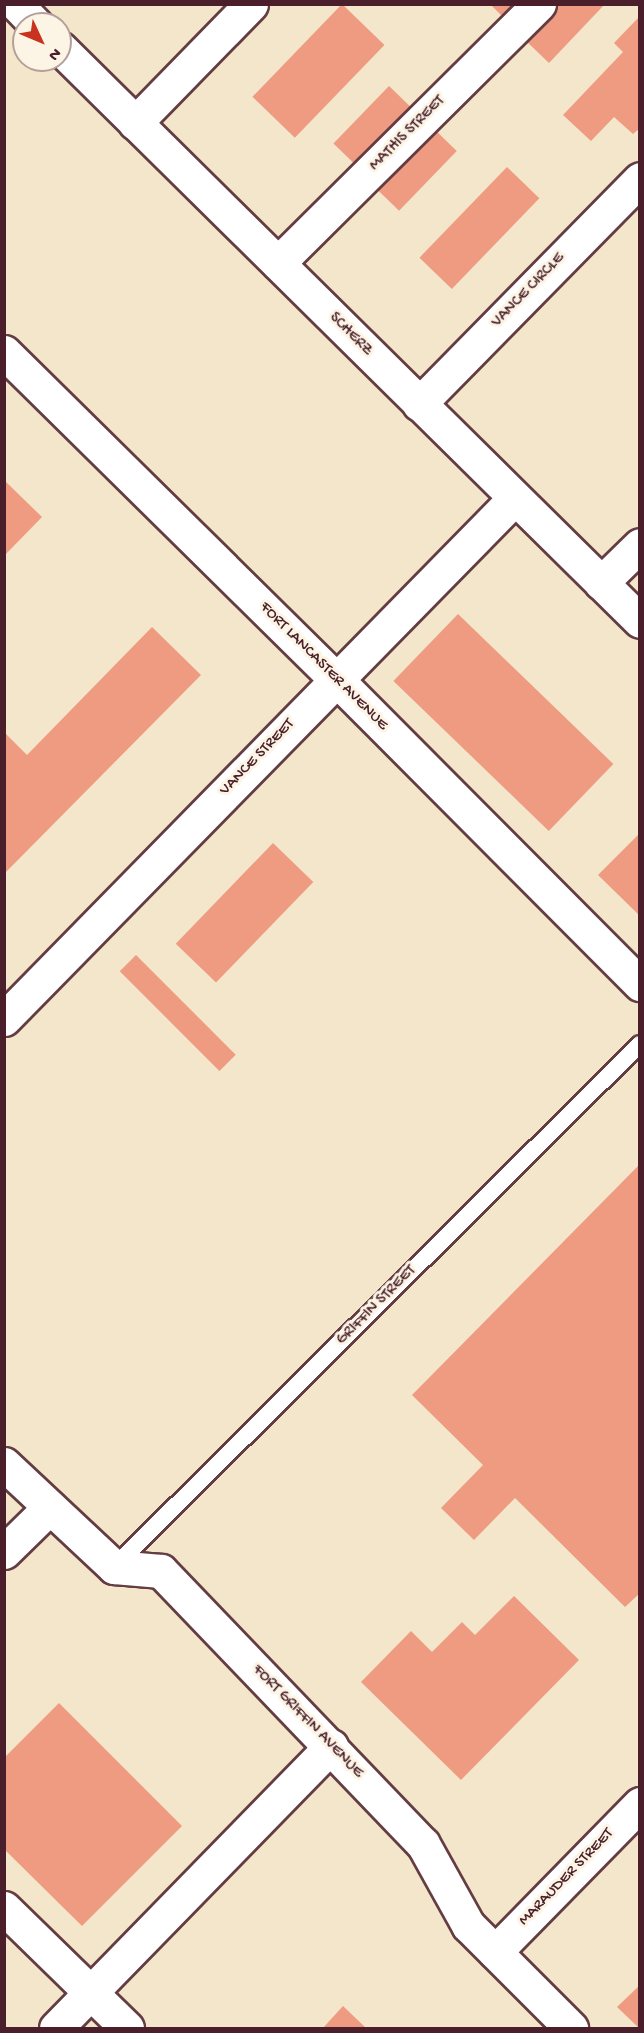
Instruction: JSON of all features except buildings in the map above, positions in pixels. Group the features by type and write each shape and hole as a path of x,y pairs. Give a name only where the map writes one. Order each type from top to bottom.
{"street":[{"path":"135,123 251,4"},
{"name":"MATHIS STREET","path":"278,263 539,4"},
{"name":"SCHERZ","path":"72,60 639,621"},
{"name":"VANCE CIRCLE","path":"419,404 639,179"},
{"name":"FORT LANCASTER AVENUE","path":"4,352 336,679 639,984"},
{"name":"VANCE STREET","path":"4,1019 514,499"},
{"path":"601,583 639,544"},
{"path":"4,1464 114,1567"},
{"path":"4,1552 50,1507"},
{"name":"FORT GRIFFIN AVENUE","path":"114,1567 161,1571 332,1746 423,1844 468,1924 571,2028"},
{"path":"56,2028 332,1746"},
{"name":"MARAUDER STREET","path":"495,1952 639,1804"},
{"path":"4,1908 127,2028"}],"lane":[{"name":"GRIFFIN STREET","path":"114,1567 639,1044"}]}
